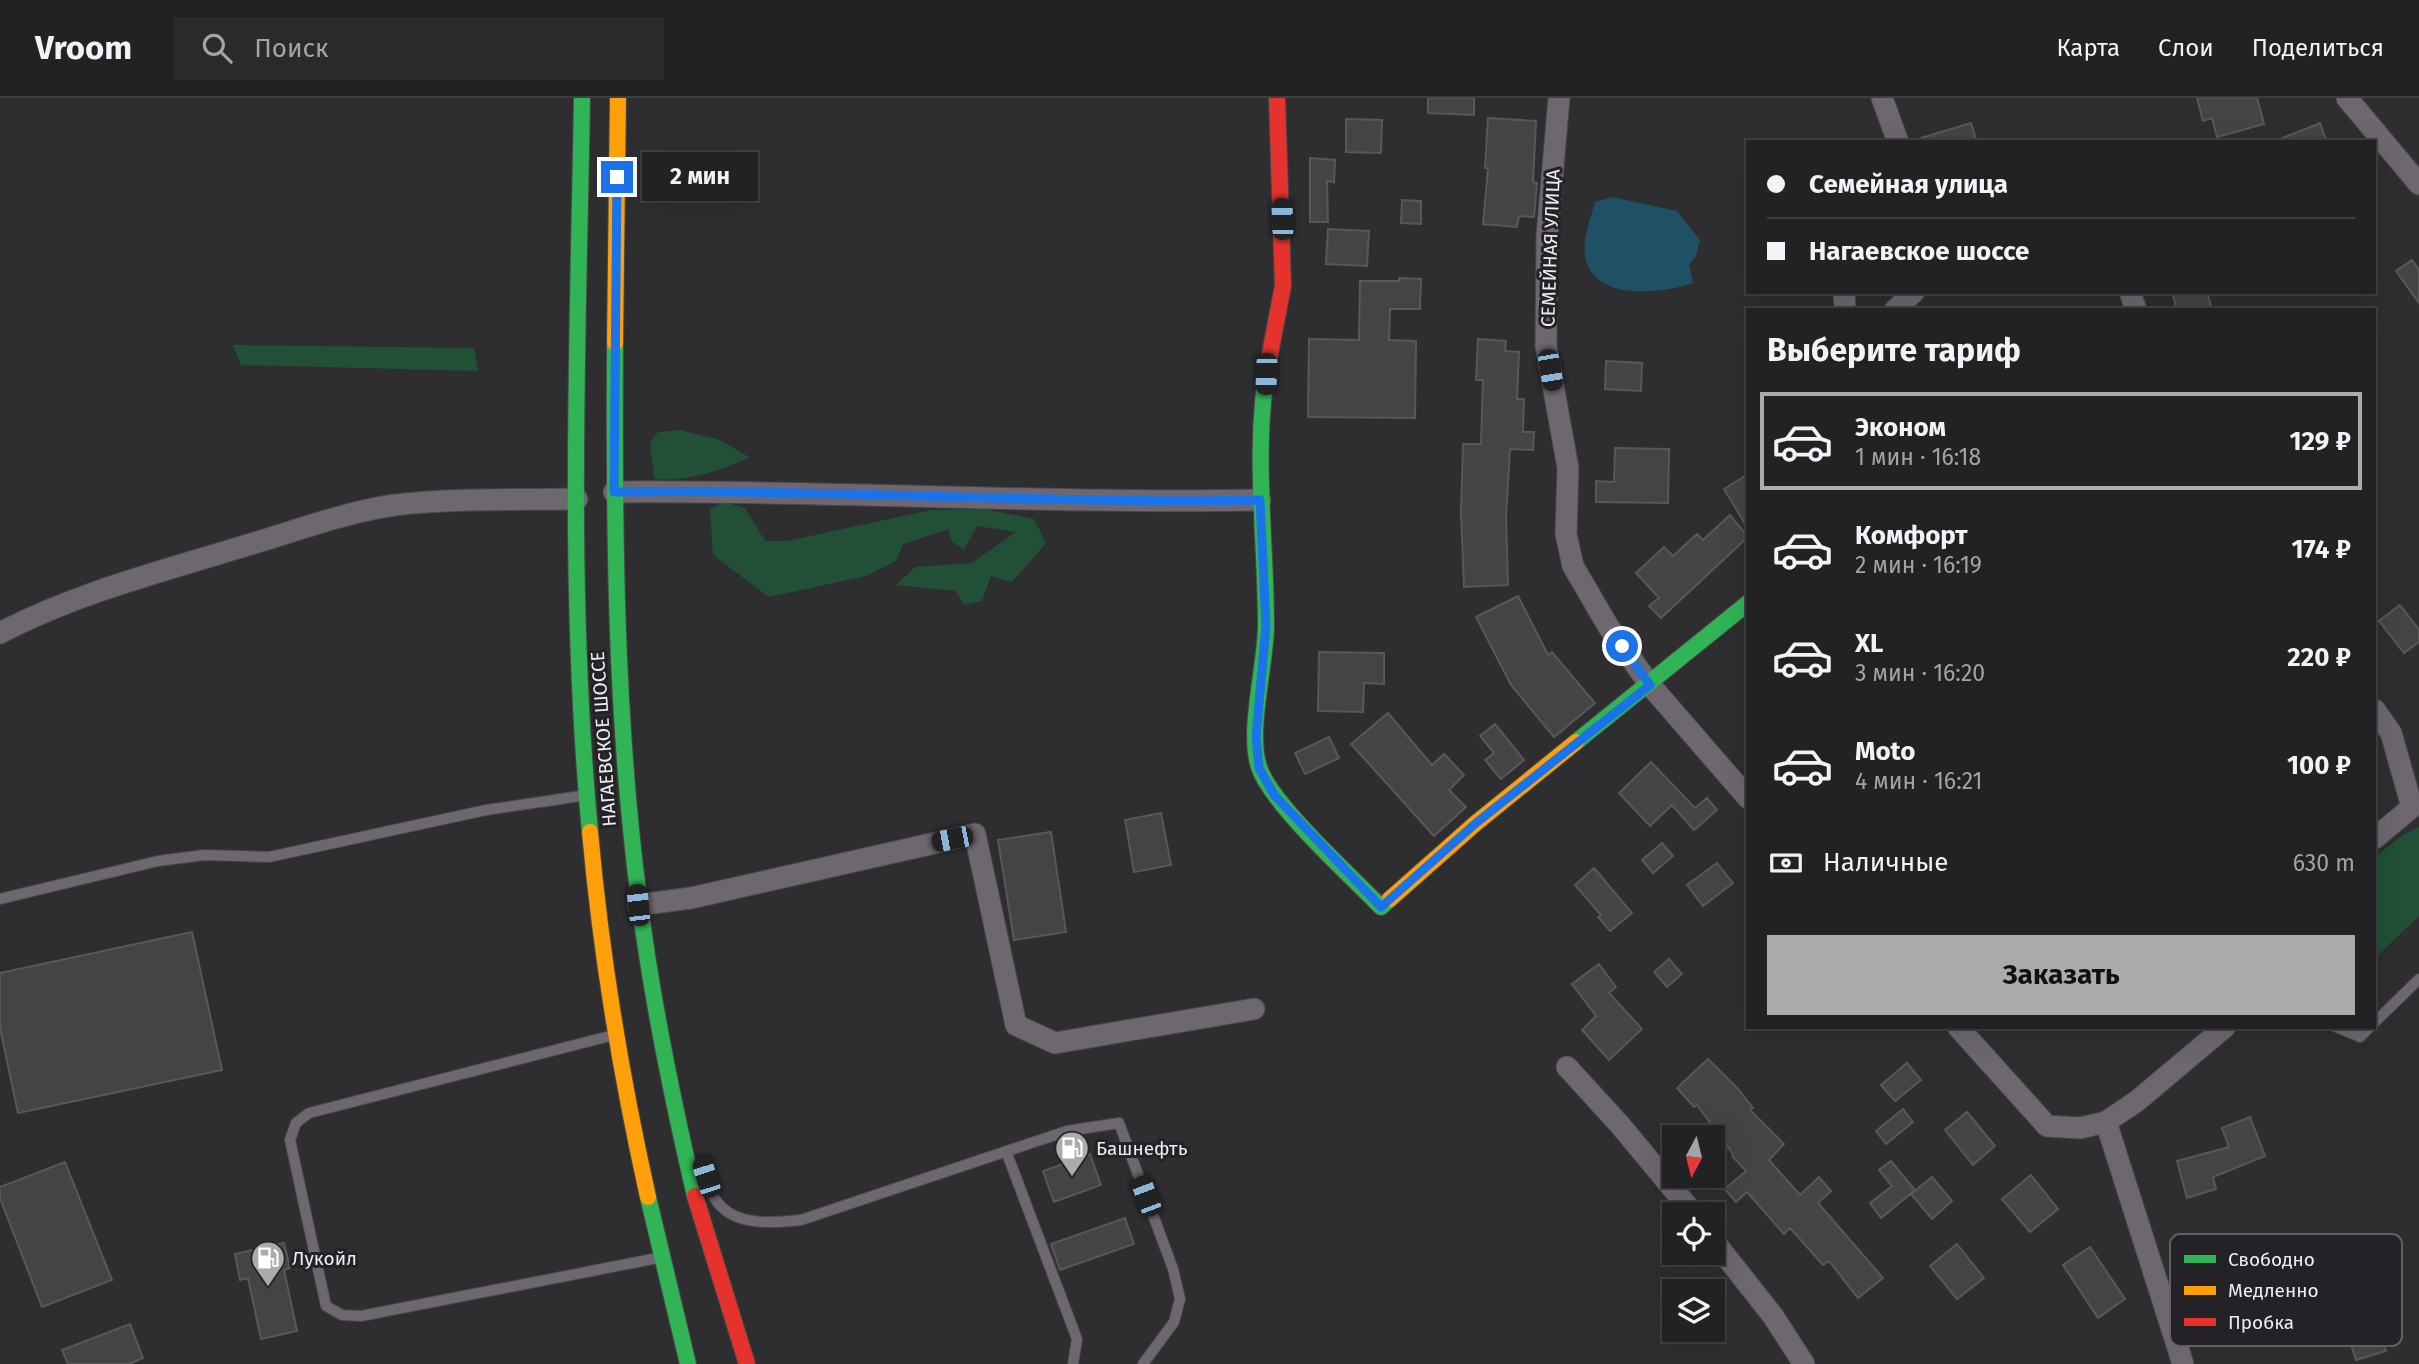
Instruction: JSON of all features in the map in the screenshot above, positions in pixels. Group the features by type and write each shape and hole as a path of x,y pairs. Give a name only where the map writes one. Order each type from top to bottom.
{"main road":[{"path":"573,98 579,327"},
{"name":"НАГАЕВСКОЕ ШОССЕ","path":"582,98 577,499 587,795 597,913 634,1134 688,1364"},
{"name":"НАГАЕВСКОЕ ШОССЕ","path":"618,98 614,492 624,777 638,905 655,1021 670,1096 712,1262 747,1364"},
{"path":"1277,98 1283,286 1266,374 1260,500 1266,626 1256,736 1259,768 1275,796 1381,907 1476,823 1746,605"}],"street":[{"name":"СЕМЕЙНАЯ УЛИЦА","path":"1559,98 1547,236 1546,346 1568,468 1566,534 1573,566 1585,589 1650,685 1746,796"},
{"path":"1882,98 1897,140"},
{"path":"2347,98 2419,184"},
{"path":"1897,308 1912,294"},
{"path":"614,492 818,492 1138,502 1260,500"},
{"path":"0,634 32,616 134,579 348,516 393,506 434,502 577,499"},
{"path":"2376,711 2391,733 2416,809 2376,837"},
{"path":"638,905 691,898 975,834 1016,1025 1055,1042 1254,1009"},
{"path":"1960,1029 2047,1126 2080,1128 2106,1122 2137,1101 2223,1029"},
{"path":"1567,1067 1620,1125 1683,1202"},
{"path":"2106,1122 2170,1323"},
{"path":"1725,1255 1773,1316 1804,1364"},
{"path":"2177,1346 2183,1364"}],"lane":[{"path":"0,900 158,861 204,855 270,857 486,810 587,795"},
{"path":"2376,1022 2419,979"},
{"path":"2341,1029 2360,1037 2368,1029"},
{"path":"617,1035 309,1112 296,1123 290,1140 326,1306 342,1315 361,1316 662,1257"},
{"path":"670,1096 700,1156"},
{"path":"706,1177 713,1198 726,1212 747,1221 771,1223 801,1220 1066,1130 1119,1123 1174,1269 1180,1298 1174,1322 1143,1364"},
{"path":"1006,1151 1077,1339 1073,1364"}],"green space":[{"path":"233,345 474,348 478,371 241,365"},
{"path":"680,430 720,440 749,457 703,474 677,479 654,479 650,443 658,432"},
{"path":"724,502 745,508 765,541 787,541 931,510 984,509 1034,519 1046,543 1012,582 991,576 982,601 964,605 956,591 896,585 915,567 972,563 1016,532 977,526 964,550 952,542 948,529 903,544 896,561 866,576 769,597 713,555 710,509"},
{"path":"2419,827 2419,916 2376,957 2376,856 2404,834"}],"water":[{"path":"1612,197 1677,211 1700,240 1696,256 1689,265 1693,283 1664,290 1630,291 1614,288 1591,271 1584,250 1589,221 1595,202"}],"building":[{"path":"1428,98 1474,98 1474,115 1428,113"},
{"path":"2197,98 2257,98 2264,124 2217,137 2212,118 2203,121"},
{"path":"1488,118 1536,121 1533,182 1537,183 1534,217 1519,216 1517,227 1483,224 1488,168 1485,168"},
{"path":"1346,119 1382,120 1381,153 1346,152"},
{"path":"1971,123 1976,140 1922,140"},
{"path":"2320,123 2326,140 2278,140"},
{"path":"1310,158 1335,160 1334,182 1327,181 1328,222 1310,222"},
{"path":"1402,200 1421,201 1421,224 1401,223"},
{"path":"1328,229 1369,231 1367,266 1326,264"},
{"path":"2412,260 2419,270 2419,303 2396,271"},
{"path":"1399,278 1421,279 1420,309 1390,309 1389,340 1416,341 1415,418 1308,417 1309,339 1359,340 1360,281 1399,281"},
{"path":"2173,294 2208,294 2211,308 2176,308"},
{"path":"1478,339 1506,341 1505,351 1519,352 1517,399 1524,399 1523,432 1534,432 1533,450 1510,449 1506,517 1508,585 1464,587 1461,513 1463,444 1481,444 1483,380 1476,380"},
{"path":"1606,361 1642,363 1641,391 1605,389"},
{"path":"1615,448 1669,449 1668,503 1596,502 1596,481 1614,482"},
{"path":"1746,475 1746,526 1724,489"},
{"path":"1730,515 1746,535 1746,539 1661,618 1649,606 1659,598 1636,573 1664,547 1673,556 1697,534 1703,540"},
{"path":"1518,596 1548,655 1552,652 1595,703 1554,737 1511,685 1476,617"},
{"path":"2400,605 2419,630 2419,642 2404,653 2379,621"},
{"path":"1319,652 1384,653 1384,684 1364,683 1363,712 1318,711"},
{"path":"1388,713 1432,765 1444,754 1464,775 1449,790 1466,807 1434,836 1351,744"},
{"path":"1495,724 1524,760 1501,779 1485,760 1494,753 1480,736"},
{"path":"1329,737 1339,758 1305,774 1295,753"},
{"path":"1651,762 1695,808 1707,798 1717,810 1694,830 1672,805 1650,826 1619,793"},
{"path":"1161,813 1171,865 1134,872 1125,820"},
{"path":"1051,832 1066,932 1014,940 998,840"},
{"path":"1662,843 1673,856 1653,873 1642,860"},
{"path":"1717,863 1733,883 1703,906 1687,885"},
{"path":"1594,868 1632,913 1610,931 1598,917 1601,915 1575,885"},
{"path":"192,932 222,1070 18,1113 0,1028 0,973"},
{"path":"1669,959 1682,974 1667,987 1654,972"},
{"path":"1599,964 1616,987 1609,993 1642,1029 1609,1060 1582,1030 1596,1016 1572,984"},
{"path":"1708,1059 1738,1089 1753,1108 1750,1110 1784,1144 1769,1160 1800,1195 1819,1177 1831,1191 1818,1203 1883,1278 1858,1298 1829,1261 1823,1265 1790,1228 1784,1234 1747,1192 1736,1202 1725,1189 1746,1171 1732,1156 1726,1144 1726,1125 1712,1125 1697,1105 1694,1107 1677,1088"},
{"path":"1907,1063 1921,1080 1895,1101 1881,1085"},
{"path":"1903,1109 1913,1122 1886,1144 1876,1131"},
{"path":"1967,1112 1995,1146 1973,1165 1945,1130"},
{"path":"2250,1117 2265,1156 2213,1177 2216,1189 2187,1198 2177,1161 2229,1147 2222,1128"},
{"name":"Башнефть","path":"1090,1154 1101,1185 1054,1202 1043,1171"},
{"path":"1891,1161 1915,1190 1881,1218 1870,1203 1892,1186 1879,1170"},
{"path":"65,1162 112,1280 42,1307 0,1198 0,1187"},
{"path":"2031,1175 2058,1209 2030,1232 2002,1199"},
{"path":"1932,1177 1952,1201 1932,1219 1911,1194"},
{"path":"1125,1218 1134,1244 1060,1270 1051,1244"},
{"name":"Лукойл","path":"284,1243 290,1268 284,1270 297,1331 261,1339 248,1278 240,1280 235,1254"},
{"path":"1957,1244 1984,1278 1957,1299 1930,1266"},
{"path":"2090,1247 2125,1299 2098,1318 2063,1265"},
{"path":"130,1324 143,1358 129,1364 68,1364 62,1350"},
{"path":"2351,1346 2384,1346 2386,1351 2356,1360"}],"traffic: fast":[{"path":"582,98 576,557 578,649 590,832"},
{"path":"615,343 618,622 631,830 656,1012 695,1196"},
{"path":"1269,359 1261,425 1266,625 1255,735 1259,767 1279,800 1332,859 1381,907 1390,899"},
{"path":"1576,742 1746,605"},
{"path":"648,1197 688,1364"}],"traffic: slow":[{"path":"615,343 618,98"},
{"path":"1390,899 1476,823 1576,742"},
{"path":"590,832 613,1015 648,1197"}],"traffic: jam":[{"path":"1269,359 1283,286 1277,98"},
{"path":"695,1196 747,1364"}],"place":[{"name":"Башнефть","path":"1072,1178"},
{"name":"Лукойл","path":"268,1288"}],"route":[{"path":"617,177 614,492 818,492 1040,501 1260,500 1266,626 1256,736 1259,768 1275,796 1381,907 1476,823 1650,685 1622,646"}]}
